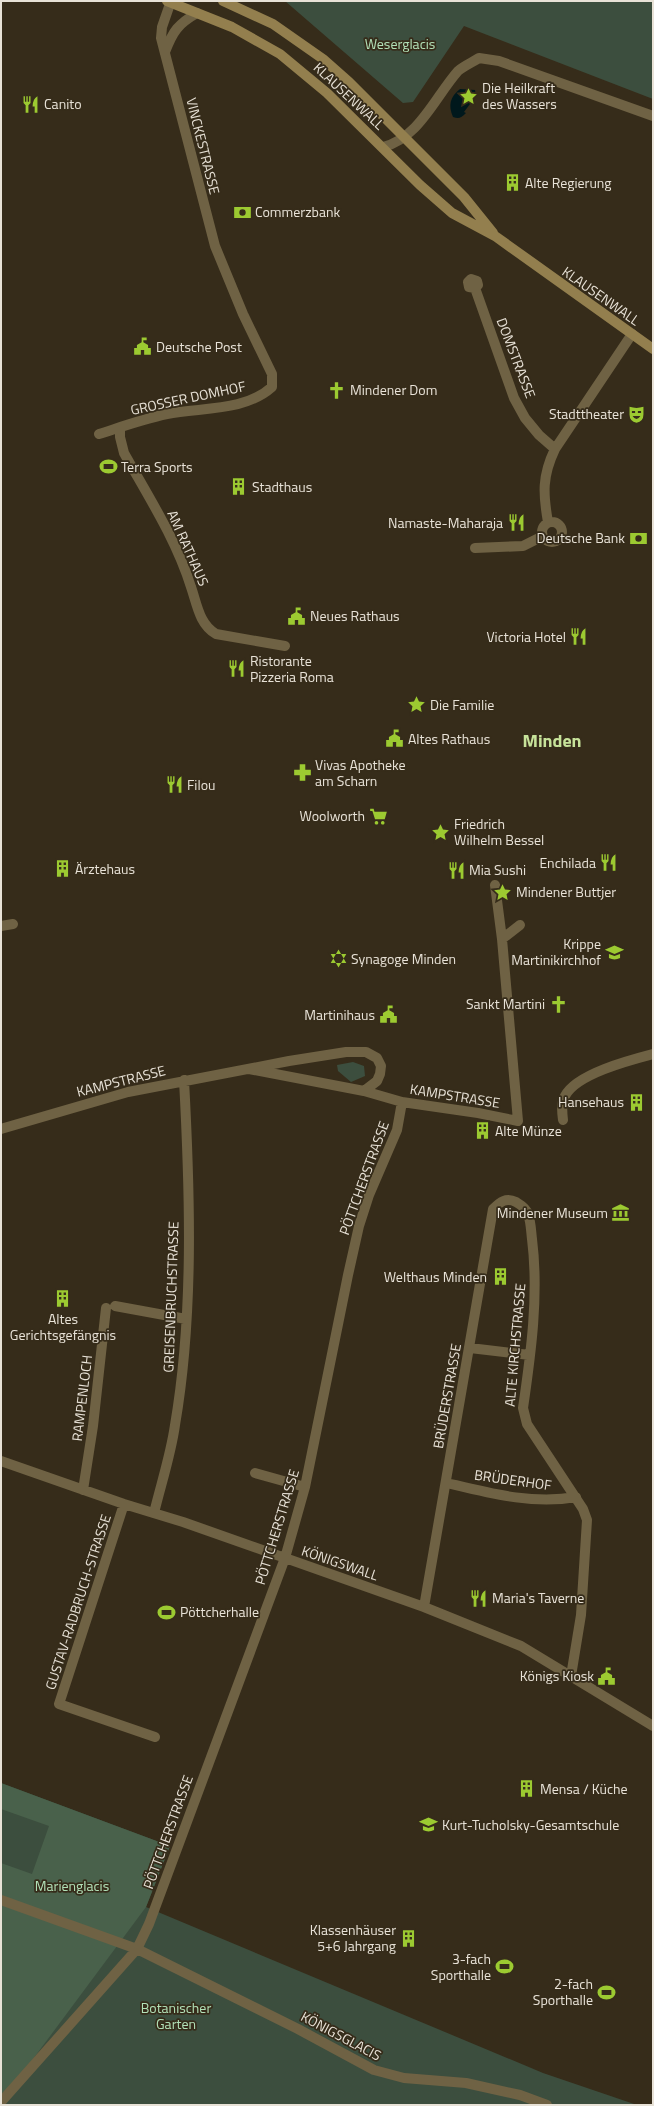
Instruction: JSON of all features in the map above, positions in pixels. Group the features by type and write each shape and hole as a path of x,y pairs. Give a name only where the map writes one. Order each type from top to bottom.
{"main road":[{"name":"KLAUSENWALL","path":"169,1 244,34 280,54 322,88 420,185 452,213 495,236 653,349"},
{"name":"KLAUSENWALL","path":"223,1 273,24 301,42 349,82 464,197 495,236"}],"street":[{"name":"VINCKESTRASSE","path":"169,1 162,27 162,38 215,246"},
{"path":"165,52 175,30 181,22 197,13"},
{"path":"383,147 395,144 404,138 428,112 459,70 479,58 499,61 653,116"},
{"name":"GROSSER DOMHOF","path":"99,434 132,423 168,414 241,403 265,394 272,387 272,374 243,314 215,246"},
{"name":"DOMSTRASSE","path":"475,288 514,398 525,418 539,435 555,449"},
{"path":"548,522 544,497 545,478 555,449 632,334"},
{"name":"AM RATHAUS","path":"120,428 120,437 124,453 177,550 201,618 208,629 216,634 285,646"},
{"path":"543,536 553,542 561,535 562,531 559,524 548,522"},
{"path":"543,536 542,528 548,522"},
{"path":"475,548 523,546 543,536"},
{"path":"495,886 502,939"},
{"path":"1,926 13,924"},
{"path":"502,939 520,925"},
{"name":"KAMPSTRASSE","path":"249,1069 364,1091 402,1102 478,1113 518,1121 502,939"},
{"name":"KAMPSTRASSE","path":"1,1128 128,1092 184,1080 333,1054 358,1052 372,1054 377,1058 381,1066 380,1074 377,1081 364,1091"},
{"path":"563,1120 563,1101 566,1094 577,1082 633,1059 653,1054"},
{"name":"GREISENBRUCHSTRASSE","path":"154,1513 175,1426 183,1367 188,1241 187,1142 184,1080"},
{"name":"PÖTTCHERSTRASSE","path":"137,1949 160,1896 285,1558 306,1487 354,1248 369,1195 397,1130 402,1102"},
{"name":"BRÜDERSTRASSE","path":"424,1607 447,1483 493,1209 500,1202 510,1199"},
{"name":"ALTE KIRCHSTRASSE","path":"510,1199 522,1205 528,1213 534,1252 535,1277 530,1355 523,1415 527,1424 576,1497 586,1514 587,1520 581,1615 571,1676"},
{"name":"RAMPENLOCH","path":"83,1490 111,1307 186,1319"},
{"path":"470,1348 530,1355"},
{"name":"KÖNIGSWALL","path":"1,1462 154,1513 424,1607 521,1646 652,1723"},
{"path":"255,1473 306,1487"},
{"name":"BRÜDERHOF","path":"447,1483 486,1493 541,1500 576,1497"},
{"name":"GUSTAV-RADBRUCH-STRASSE","path":"124,1504 59,1704 154,1737"},
{"name":"KÖNIGSGLACIS","path":"1,1900 137,1949 298,2029 374,2070 404,2078 466,2083 520,2096 546,2105"},
{"path":"1,2102 137,1949"}],"green space":[{"name":"Weserglacis","path":"285,1 653,1 653,99 464,26 413,102 403,103"},
{"path":"353,1062 364,1066 365,1076 351,1082 338,1071 337,1065"},
{"name":"Botanischer Garten","path":"1,1783 170,1846 146,1907 543,2073 637,2105 1,2105"},
{"name":"Marienglacis","path":"1,1783 170,1846 146,1907 1,2102 1,1863 32,1874 49,1826 1,1809"}],"water":[{"path":"460,89 475,90 476,96 464,112 466,113 457,118 453,117 450,105 452,98"}],"place":[{"name":"Die Heilkraft des Wassers","path":"469,96"},
{"name":"Canito","path":"31,104"},
{"name":"Alte Regierung","path":"512,183"},
{"name":"Commerzbank","path":"242,212"},
{"name":"Deutsche Post","path":"143,347"},
{"name":"Mindener Dom","path":"337,390"},
{"name":"Stadttheater","path":"637,414"},
{"name":"Terra Sports","path":"108,467"},
{"name":"Stadthaus","path":"239,487"},
{"name":"Namaste-Maharaja","path":"516,523"},
{"name":"Deutsche Bank","path":"638,538"},
{"name":"Neues Rathaus","path":"297,616"},
{"name":"Victoria Hotel","path":"579,637"},
{"name":"Ristorante Pizzeria Roma","path":"237,669"},
{"name":"Die Familie","path":"417,705"},
{"name":"Altes Rathaus","path":"395,739"},
{"name":"Vivas Apotheke am Scharn","path":"302,773"},
{"name":"Filou","path":"174,785"},
{"name":"Woolworth","path":"378,816"},
{"name":"Friedrich Wilhelm Bessel","path":"441,832"},
{"name":"Enchilada","path":"609,863"},
{"name":"Ärztehaus","path":"62,869"},
{"name":"Mia Sushi","path":"456,870"},
{"name":"Mindener Buttjer","path":"503,892"},
{"name":"Krippe Martinikirchhof","path":"614,952"},
{"name":"Synagoge Minden","path":"338,959"},
{"name":"Sankt Martini","path":"558,1004"},
{"name":"Martinihaus","path":"388,1015"},
{"name":"Hansehaus","path":"637,1102"},
{"name":"Alte Münze","path":"482,1131"},
{"name":"Mindener Museum","path":"621,1213"},
{"name":"Welthaus Minden","path":"500,1277"},
{"name":"Altes Gerichtsgefängnis","path":"63,1299"},
{"name":"Maria's Taverne","path":"479,1598"},
{"name":"Pöttcherhalle","path":"167,1612"},
{"name":"Königs Kiosk","path":"607,1676"},
{"name":"Mensa / Küche","path":"527,1789"},
{"name":"Kurt-Tucholsky-Gesamtschule","path":"429,1825"},
{"name":"Klassenhäuser 5+6 Jahrgang","path":"409,1938"},
{"name":"3-fach Sporthalle","path":"504,1967"},
{"name":"2-fach Sporthalle","path":"606,1992"}],"district":[{"name":"Minden","path":"552,741"}]}
